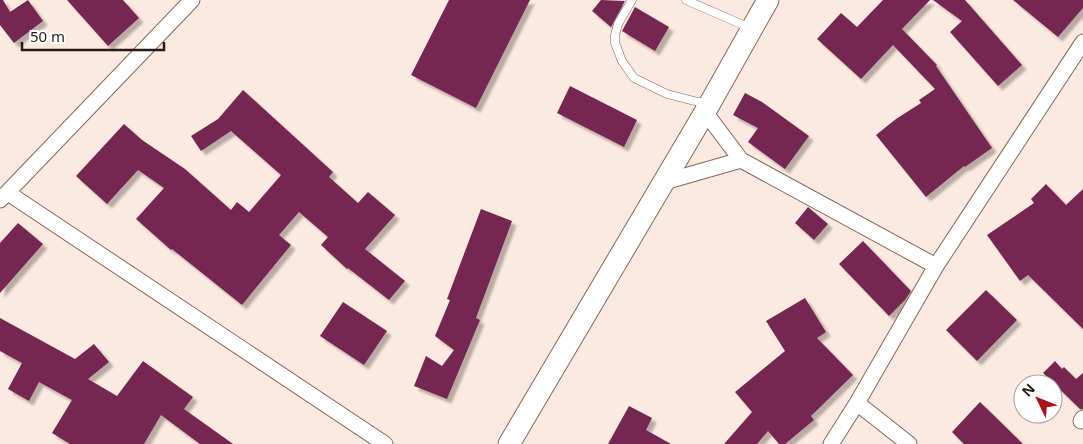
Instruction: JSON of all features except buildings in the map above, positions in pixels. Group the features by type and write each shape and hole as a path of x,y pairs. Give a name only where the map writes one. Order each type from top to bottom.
{"main road":[{"path":"509,444 708,107 768,0"}],"street":[{"path":"192,0 4,196 385,444"},
{"path":"831,444 857,403 936,266 1083,42"},
{"path":"708,107 740,160 936,266"},
{"path":"664,182 740,160"},
{"path":"857,403 909,444"}],"lane":[{"path":"632,0 618,24 615,43 622,61 634,78 667,94 698,102 708,107"},
{"path":"686,0 752,29"}]}
